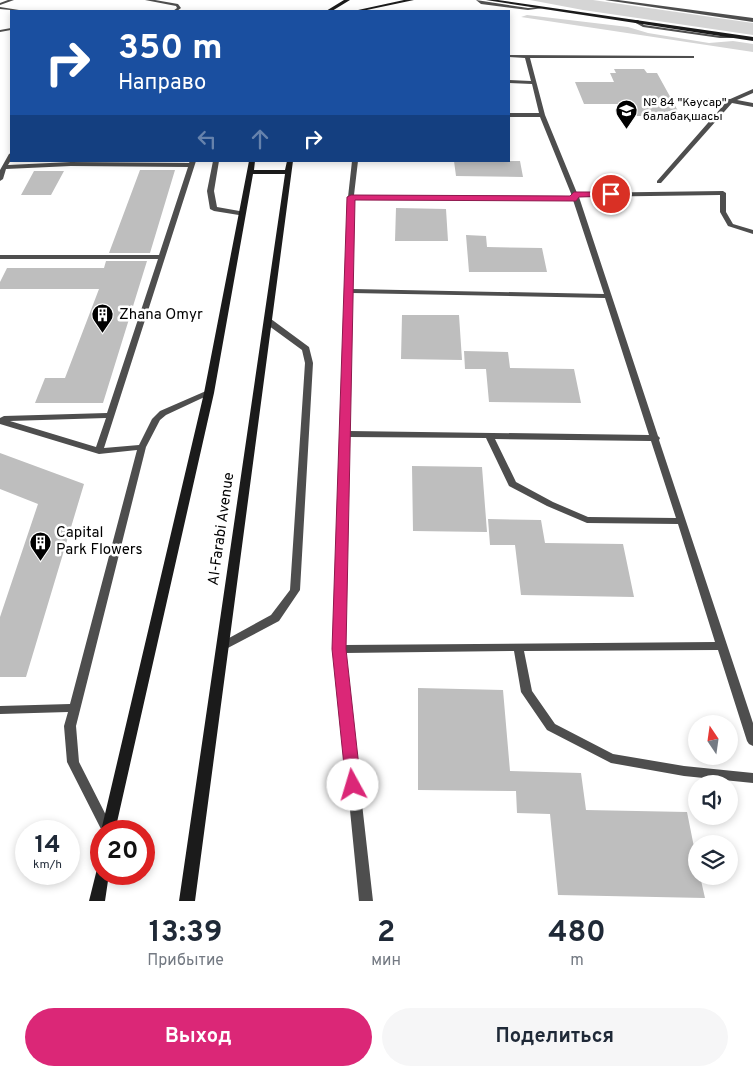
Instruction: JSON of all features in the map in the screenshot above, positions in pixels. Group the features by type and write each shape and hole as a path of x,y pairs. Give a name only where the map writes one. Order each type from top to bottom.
{"main road":[{"path":"331,10 335,0"},
{"path":"331,10 348,0"},
{"path":"362,10 378,0"},
{"path":"365,10 412,0"},
{"path":"488,0 753,38"},
{"path":"112,820 209,392 252,162"},
{"name":"Al-Farabi Avenue","path":"187,901 290,162"},
{"path":"250,172 289,172"},
{"path":"89,901 96,885"},
{"path":"97,901 99,885"}],"street":[{"path":"607,0 753,20"},
{"path":"627,3 635,0"},
{"path":"659,182 730,101 753,91"},
{"path":"730,101 753,105"},
{"path":"216,162 210,190 210,200 214,209 242,214"}],"lane":[{"path":"0,6 12,0"},
{"path":"147,0 178,5 179,8 176,10"},
{"path":"478,0 481,3 528,9 541,8"},
{"path":"0,6 15,10"},
{"path":"510,56 692,58"},
{"path":"527,56 542,115 575,196 656,438 753,741"},
{"path":"510,82 534,83"},
{"path":"684,100 730,101"},
{"path":"510,115 542,115"},
{"path":"0,179 10,157"},
{"path":"355,162 351,197 339,649 366,901"},
{"path":"4,168 72,164 192,163 99,450"},
{"path":"351,197 723,193 723,212 730,225 753,232"},
{"path":"0,257 161,257"},
{"path":"348,291 608,296"},
{"path":"224,646 275,618 295,590 310,363 306,349 268,321"},
{"path":"103,820 73,762 70,726 142,447 156,419 164,413 209,392"},
{"path":"0,420 111,415"},
{"path":"0,420 99,450 142,447"},
{"path":"344,434 656,438"},
{"path":"489,436 512,484 550,504 587,520 682,521"},
{"path":"339,649 722,646"},
{"path":"518,647 527,692 551,727 611,758 684,771 753,778"},
{"path":"0,710 75,708"}],"shaded area":[{"path":"530,0 593,0 753,23 753,35 583,10"},
{"path":"527,15 628,27 648,33 709,43 733,41 753,44 753,52 521,17"}],"building":[{"path":"614,69 644,69 647,73 657,73 678,111 668,111 670,116 637,116 634,111 628,111 624,104 584,104 575,82 614,82 610,73 616,73"},
{"path":"520,161 523,177 456,176 454,162"},
{"path":"140,170 175,170 150,253 109,253"},
{"path":"34,171 64,171 51,195 21,195"},
{"path":"396,208 446,209 448,241 395,241"},
{"path":"466,235 486,236 487,247 542,248 547,272 469,272"},
{"name":"Zhana Omyr","path":"106,261 147,261 103,403 35,403 45,378 65,378 99,289 0,289 0,282 7,268 104,268"},
{"path":"402,315 459,315 462,360 401,359"},
{"path":"464,351 508,352 510,368 574,369 581,403 489,402 486,369 465,369"},
{"name":"Capital Park Flowers","path":"0,453 84,484 26,677 0,677 0,617 38,504 0,489"},
{"path":"412,466 482,467 487,532 413,531"},
{"path":"488,519 541,520 545,543 623,544 634,597 521,595 515,545 490,545"},
{"path":"418,688 503,690 510,771 581,773 586,810 687,812 688,825 690,825 692,835 688,835 688,885 702,885 705,898 558,895 550,814 517,813 516,791 418,790"}],"place":[{"name":"№ 84 \"Кәусар\" балабақшасы","path":"627,129"},
{"name":"Zhana Omyr","path":"103,334"},
{"name":"Capital Park Flowers","path":"40,561"}],"route":[{"path":"353,785 339,649 351,197 576,198 574,195 611,194"}]}
